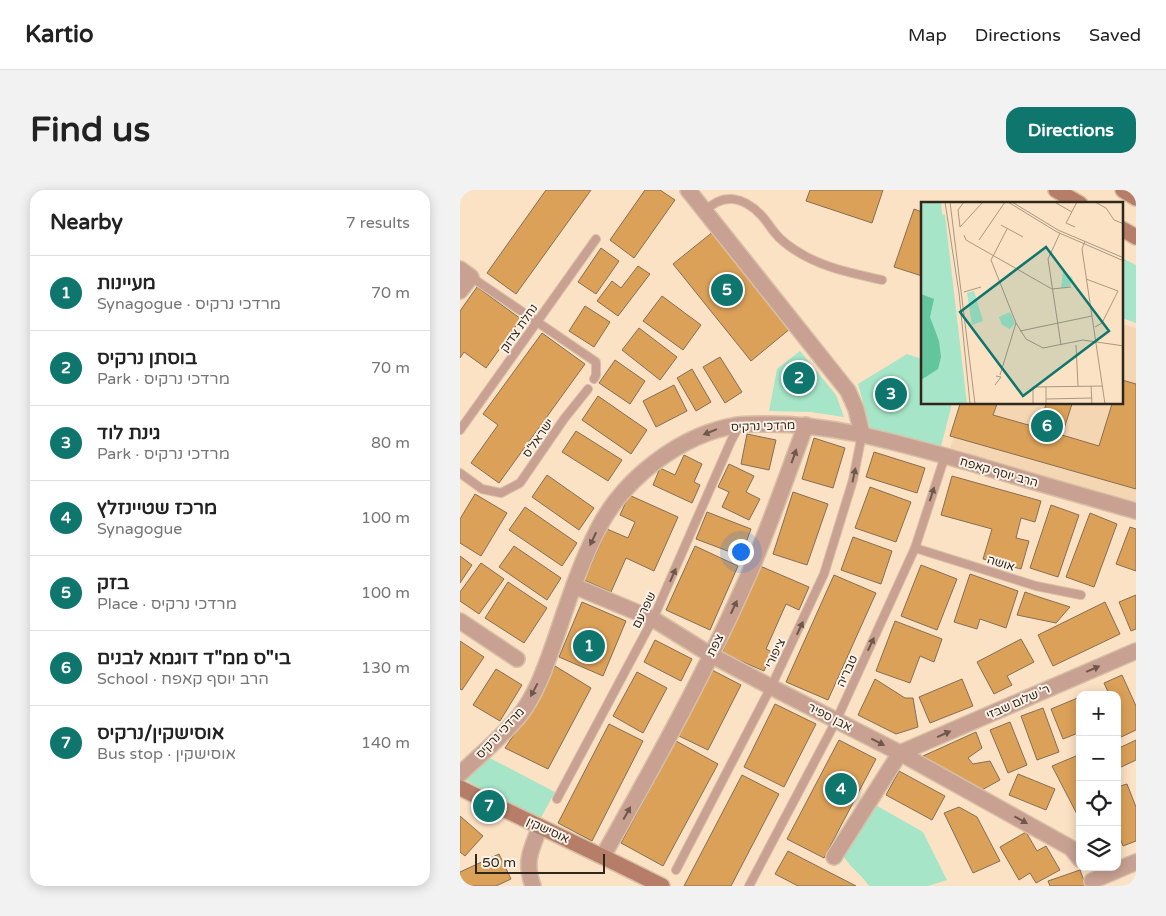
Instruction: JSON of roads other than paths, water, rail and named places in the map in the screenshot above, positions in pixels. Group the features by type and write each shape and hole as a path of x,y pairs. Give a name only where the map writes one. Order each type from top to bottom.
{"street":[{"path":"688,190 848,391 856,409 862,434"},
{"path":"1056,190 1077,202"},
{"path":"1123,190 1136,198"},
{"path":"1124,230 1136,237"},
{"path":"460,291 465,273"},
{"name":"מרדכי נרקיס","path":"460,774 520,714 535,690 581,566 599,527 611,507 633,480 670,452 698,437 717,429 740,424 806,425 862,434"},
{"name":"צפת","path":"603,856 644,783 711,654 750,572 806,425"},
{"name":"הרב יוסף קאפח","path":"862,434 1136,511"},
{"name":"אבן ספיר","path":"574,586 653,619 771,687 900,754 1071,848 1076,854"},
{"path":"460,620 517,659"},
{"name":"ר' שלום שבזי","path":"900,754 1136,651"},
{"path":"834,857 900,754"},
{"name":"אוסישקין","path":"460,788 662,886"},
{"path":"533,886 528,860 540,827"},
{"path":"1088,871 1093,884 1136,862"}],"lane":[{"path":"705,211 712,204 725,199 737,198 747,203 761,215 776,234 804,256 844,271 882,280"},
{"name":"נחלת צדוק","path":"460,430 596,239"},
{"path":"465,273 596,362 596,375 594,379"},
{"name":"ישראל'ס","path":"460,473 482,489 501,493 520,483 564,419 588,389"},
{"name":"שפרעם","path":"557,799 653,619 740,424"},
{"name":"ציפורי","path":"676,870 771,687 824,574 853,480 862,434"},
{"name":"טבריה","path":"749,886 836,720 915,548 945,456"},
{"name":"אושה","path":"915,548 1036,586 1081,595"}],"place":[{"name":"בזק","path":"727,290"},
{"name":"בוסתן נרקיס","path":"799,378"},
{"name":"גינת לוד","path":"891,394"},
{"name":"בי\"ס ממ\"ד דוגמא לבנים","path":"1047,426"},
{"name":"מעיינות","path":"589,646"},
{"name":"מרכז שטיינזלץ","path":"841,789"},
{"name":"אוסישקין/נרקיס","path":"489,806"}]}
